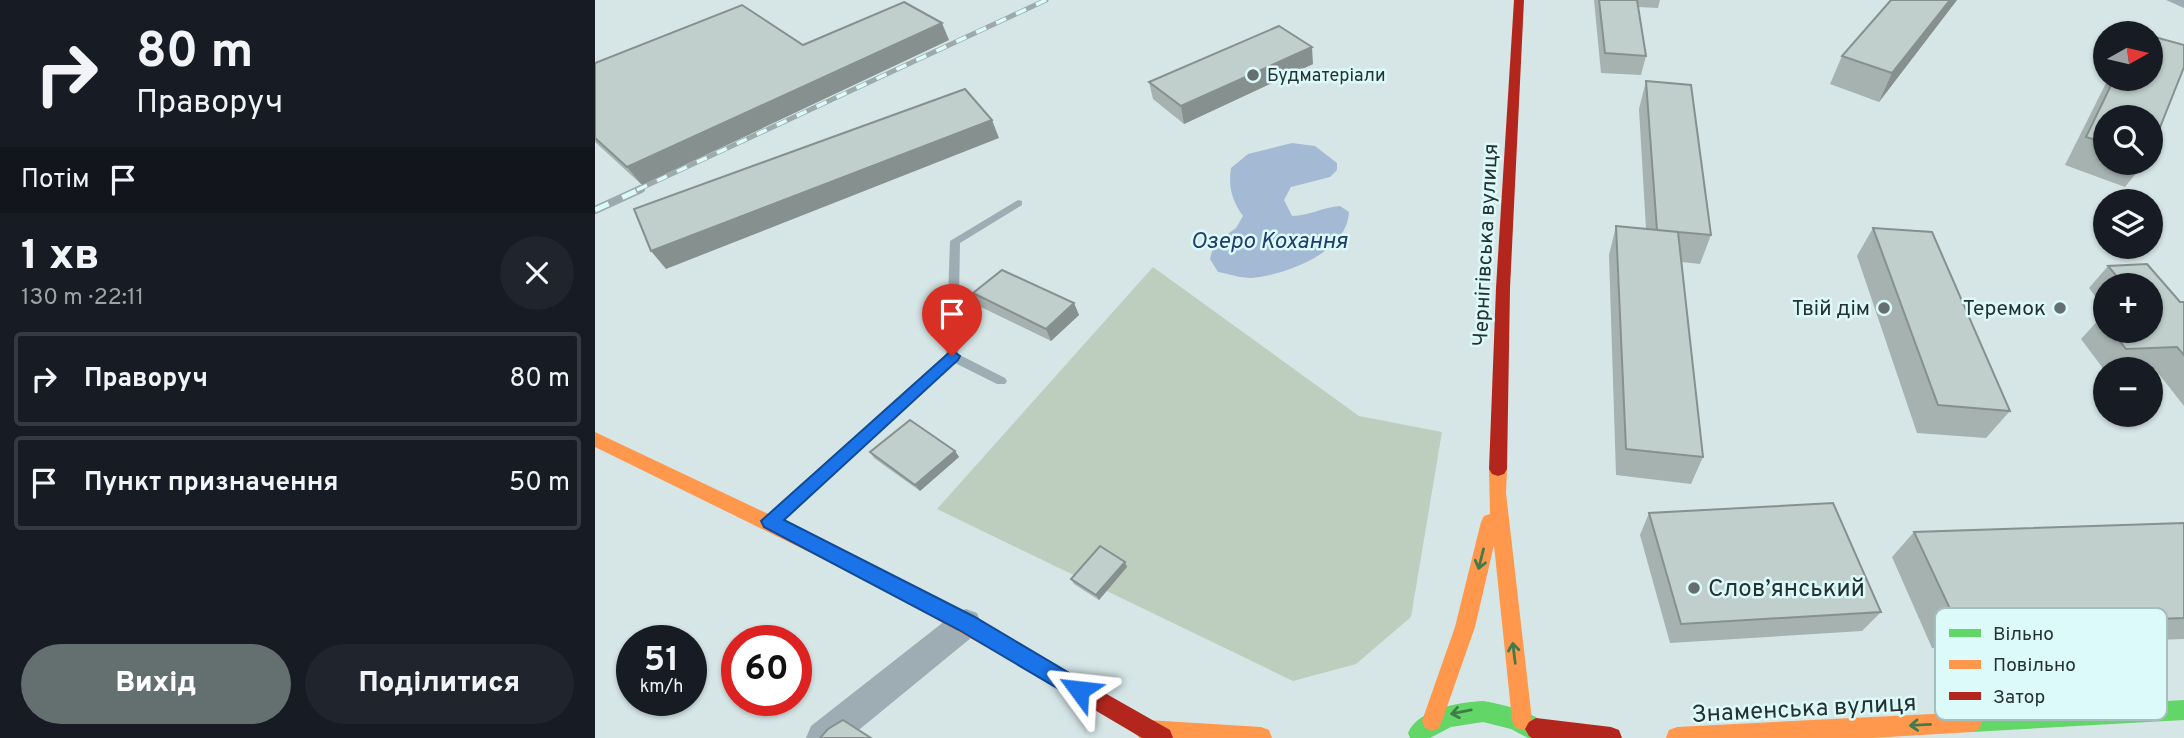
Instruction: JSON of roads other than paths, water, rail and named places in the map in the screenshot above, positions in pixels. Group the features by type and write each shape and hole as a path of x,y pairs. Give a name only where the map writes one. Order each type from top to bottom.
{"main road":[{"name":"Чернігівська вулиця","path":"1519,0 1503,288 1497,493 1535,729"},
{"path":"595,439 770,521 966,623 1154,734 1261,738"},
{"name":"Чернігівська вулиця","path":"1432,721 1465,627 1497,493"},
{"path":"1413,738 1432,721 1454,712 1477,709 1500,712 1535,729 1611,738"},
{"name":"Знаменська вулиця","path":"1677,738 2003,720"}],"street":[{"path":"2174,0 2184,3"},
{"path":"823,738 966,623"}],"lane":[{"path":"770,521 952,356 955,241 1019,203"},
{"path":"952,356 1001,381"}],"water":[{"name":"Озеро Кохання","path":"1292,143 1315,146 1337,163 1337,170 1330,177 1291,187 1284,200 1292,216 1340,206 1349,212 1346,226 1338,239 1326,250 1296,267 1251,278 1218,272 1210,259 1214,244 1236,228 1243,216 1232,193 1231,168 1248,154"}],"railway":[{"path":"637,190 1046,0"},
{"path":"595,210 641,189"}],"place":[{"name":"Будматеріали","path":"1253,75"},
{"name":"Твій дім","path":"1884,308"},
{"name":"Теремок","path":"2060,308"},
{"name":"Слов’янський","path":"1694,588"}]}
